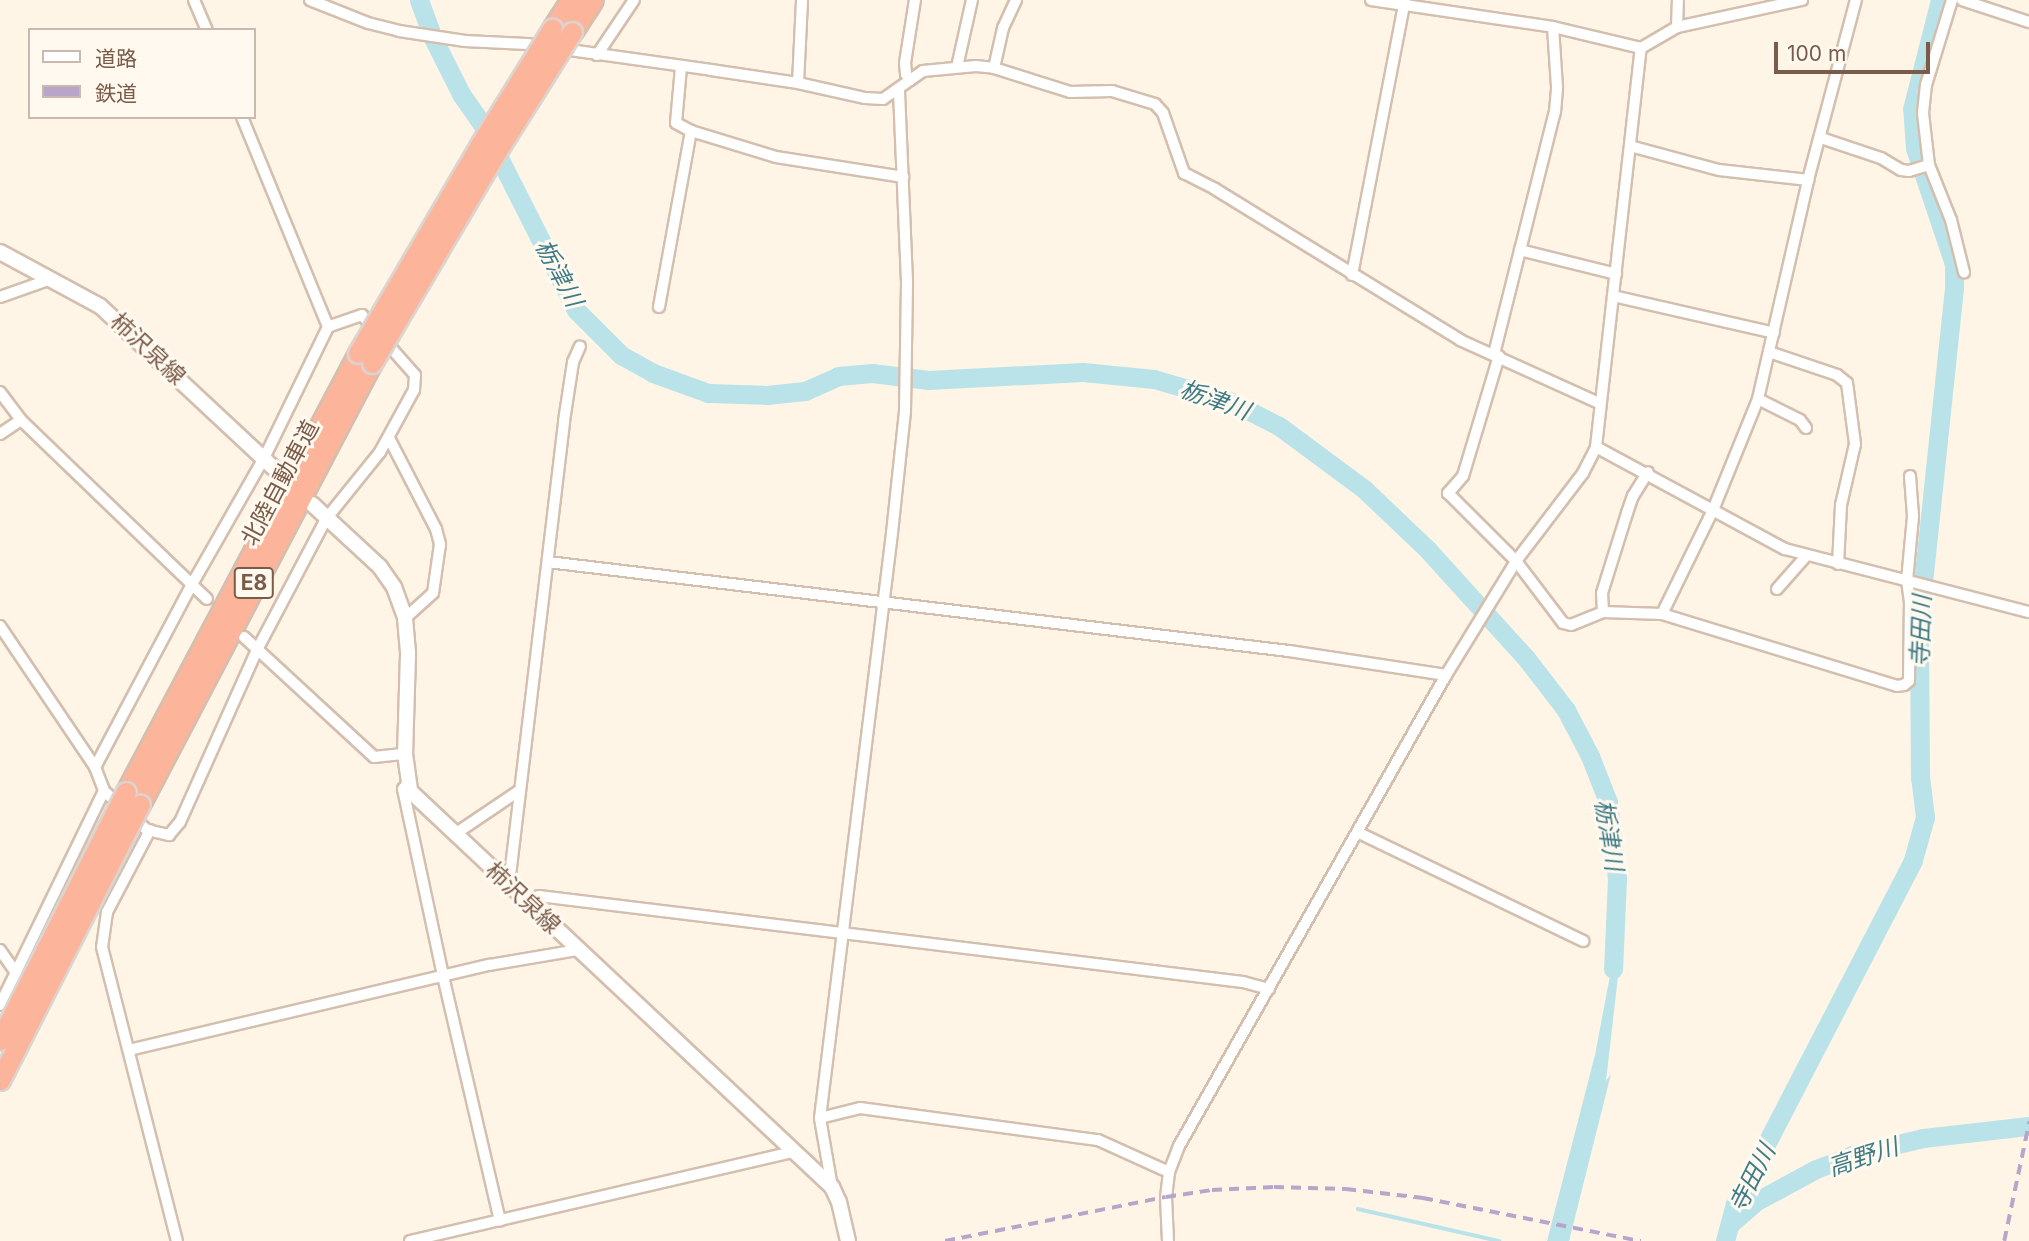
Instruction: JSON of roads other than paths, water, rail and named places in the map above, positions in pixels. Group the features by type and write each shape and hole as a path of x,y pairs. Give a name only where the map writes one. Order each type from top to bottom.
{"highway":[{"name":"北陸自動車道","path":"0,1040 133,798 480,145 571,0"},
{"name":"北陸自動車道","path":"365,358 593,0"},
{"name":"北陸自動車道","path":"0,1080 133,798"}],"main road":[{"name":"柿沢泉線","path":"0,252 100,306 119,321 277,471"},
{"name":"柿沢泉線","path":"312,504 380,567 394,587 405,618 408,654 405,754 410,791 832,1187"},
{"path":"832,1187 839,1202 848,1241"}],"street":[{"path":"194,0 206,28"},
{"path":"310,0 368,23 399,31 465,41 527,44 798,83 865,98 883,99 923,71 957,66 994,68 1070,92 1112,91 1155,104 1163,113 1184,173 1216,189 1460,340 1600,403"},
{"path":"597,55 634,0"},
{"path":"798,83 802,0"},
{"path":"911,80 906,74 905,63 915,0"},
{"path":"957,66 972,0"},
{"path":"994,68 1003,28 1016,0"},
{"path":"1371,0 1405,2 1553,27 1641,48"},
{"path":"1678,0 1678,27"},
{"path":"1168,1241 1166,1197 1169,1172 1179,1146 1359,833 1446,675 1516,561 1583,472 1596,447 1641,48 1661,33 1678,27 1770,4 1802,0"},
{"path":"1662,614 1713,510 1758,399 1808,180 1856,0"},
{"path":"1952,0 1926,85 1923,113 1929,165 1951,220 1964,272"},
{"path":"1962,0 2029,22"},
{"path":"1352,275 1405,2"},
{"path":"1553,27 1557,87 1555,112 1497,355 1463,476 1448,493 1516,561 1563,623 1571,625 1603,612 1662,614 1898,686 1909,681 1910,602 1907,581 1913,516 1910,476"},
{"path":"681,67 676,123 691,131 776,157 903,177"},
{"path":"832,1187 820,1118 905,411 908,354 899,89"},
{"path":"243,119 328,327"},
{"path":"659,307 691,131"},
{"path":"1821,138 1881,158 1901,170 1909,172 1929,165"},
{"path":"1630,146 1719,170 1808,180"},
{"path":"1520,250 1616,274"},
{"path":"0,296 51,279"},
{"path":"1613,296 1773,333"},
{"path":"0,626 95,767 104,791 149,831 169,835 180,822 258,648 326,519 389,438 414,390 415,375 362,315 328,327 264,458 191,586 95,767"},
{"path":"509,884 565,409 573,362 580,346"},
{"path":"1769,352 1837,375 1847,383 1856,444 1840,505 1838,564"},
{"path":"0,392 20,420 207,600"},
{"path":"1758,399 1800,420 1806,428"},
{"path":"0,434 20,420"},
{"path":"389,438 436,529 440,544 433,593 405,618"},
{"path":"1596,447 1648,472 1760,537 1807,555 1907,581 1933,585 2029,612"},
{"path":"1603,612 1602,593 1626,513 1648,472"},
{"path":"1777,589 1807,555"},
{"path":"548,562 1289,651 1446,675"},
{"path":"244,636 374,757 405,754"},
{"path":"410,780 403,789 500,1220"},
{"path":"455,834 520,790"},
{"path":"0,1005 104,791"},
{"path":"149,831 107,912 102,947 177,1241"},
{"path":"1359,833 1583,941"},
{"path":"528,903 539,896 841,931 1243,982 1269,989"},
{"path":"0,950 16,973"},
{"path":"129,1050 443,976 578,950"},
{"path":"820,1118 860,1108 1098,1140 1169,1172"},
{"path":"410,1241 792,1152"}],"water":[{"path":"1619,928 1620,959 1606,1081 1611,1074 1569,1241 1547,1241 1595,1055"}],"waterway":[{"name":"栃津川","path":"419,0 433,38 461,94 482,124 576,310 621,355 653,373 708,393 767,395 805,391 838,376 872,373 929,380 1083,372 1154,379 1232,402 1279,426 1364,489 1428,550 1526,658 1566,710 1590,756 1608,802 1617,879 1613,969"},
{"name":"寺田川","path":"1725,1241 1735,1204 1913,860 1925,817 1920,778 1919,621 1954,290 1954,264 1915,148 1912,109 1940,0"},
{"name":"高野川","path":"1730,1224 1755,1202 1816,1169 1852,1155 1923,1138 2029,1126"},
{"path":"1358,1209 1499,1241"}],"railway":[{"path":"2004,1241 2029,1122"},
{"path":"945,1241 1166,1197 1212,1190 1274,1187 1346,1189 1423,1198 1641,1241"}]}
